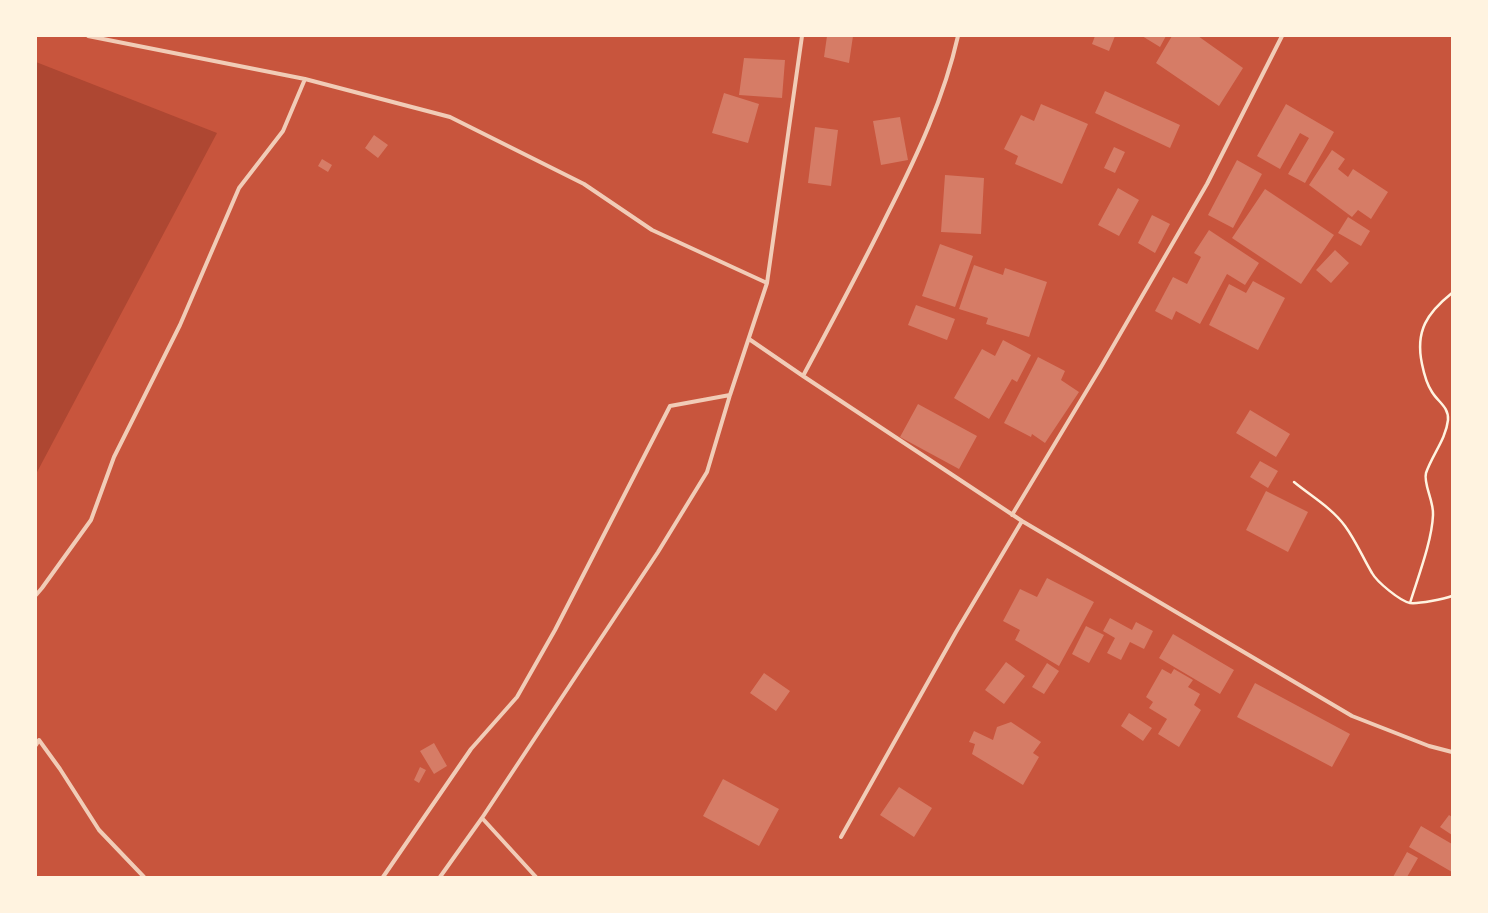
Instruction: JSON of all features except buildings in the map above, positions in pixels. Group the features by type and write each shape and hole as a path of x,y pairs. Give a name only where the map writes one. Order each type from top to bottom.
{"street":[{"path":"88,36 305,79 450,116 584,184 652,230 767,283"},
{"path":"440,877 482,818 658,552 707,472 767,283 802,36"},
{"path":"803,376 853,285 930,125 954,53 958,36"},
{"path":"1012,515 1101,367 1207,184 1282,36"},
{"path":"36,595 91,520 114,458 180,325 240,188 283,131 305,79"},
{"path":"749,339 1012,515 1352,716 1430,746 1452,752"},
{"path":"383,877 471,749 517,698 555,630 670,406 730,396"},
{"path":"841,837 956,632 1022,521"},
{"path":"36,745 39,740 60,768 99,830 144,877"},
{"path":"482,818 536,877"}],"path":[{"path":"1410,603 1428,544 1433,515 1432,499 1426,484 1426,474 1447,428 1448,418 1446,409 1426,383 1420,356 1420,338 1432,311 1452,293"},
{"path":"1294,482 1329,510 1344,526 1362,553 1373,575 1390,592 1410,603 1442,600 1452,596"}],"shaded area":[{"path":"36,62 217,133 36,474"}]}
